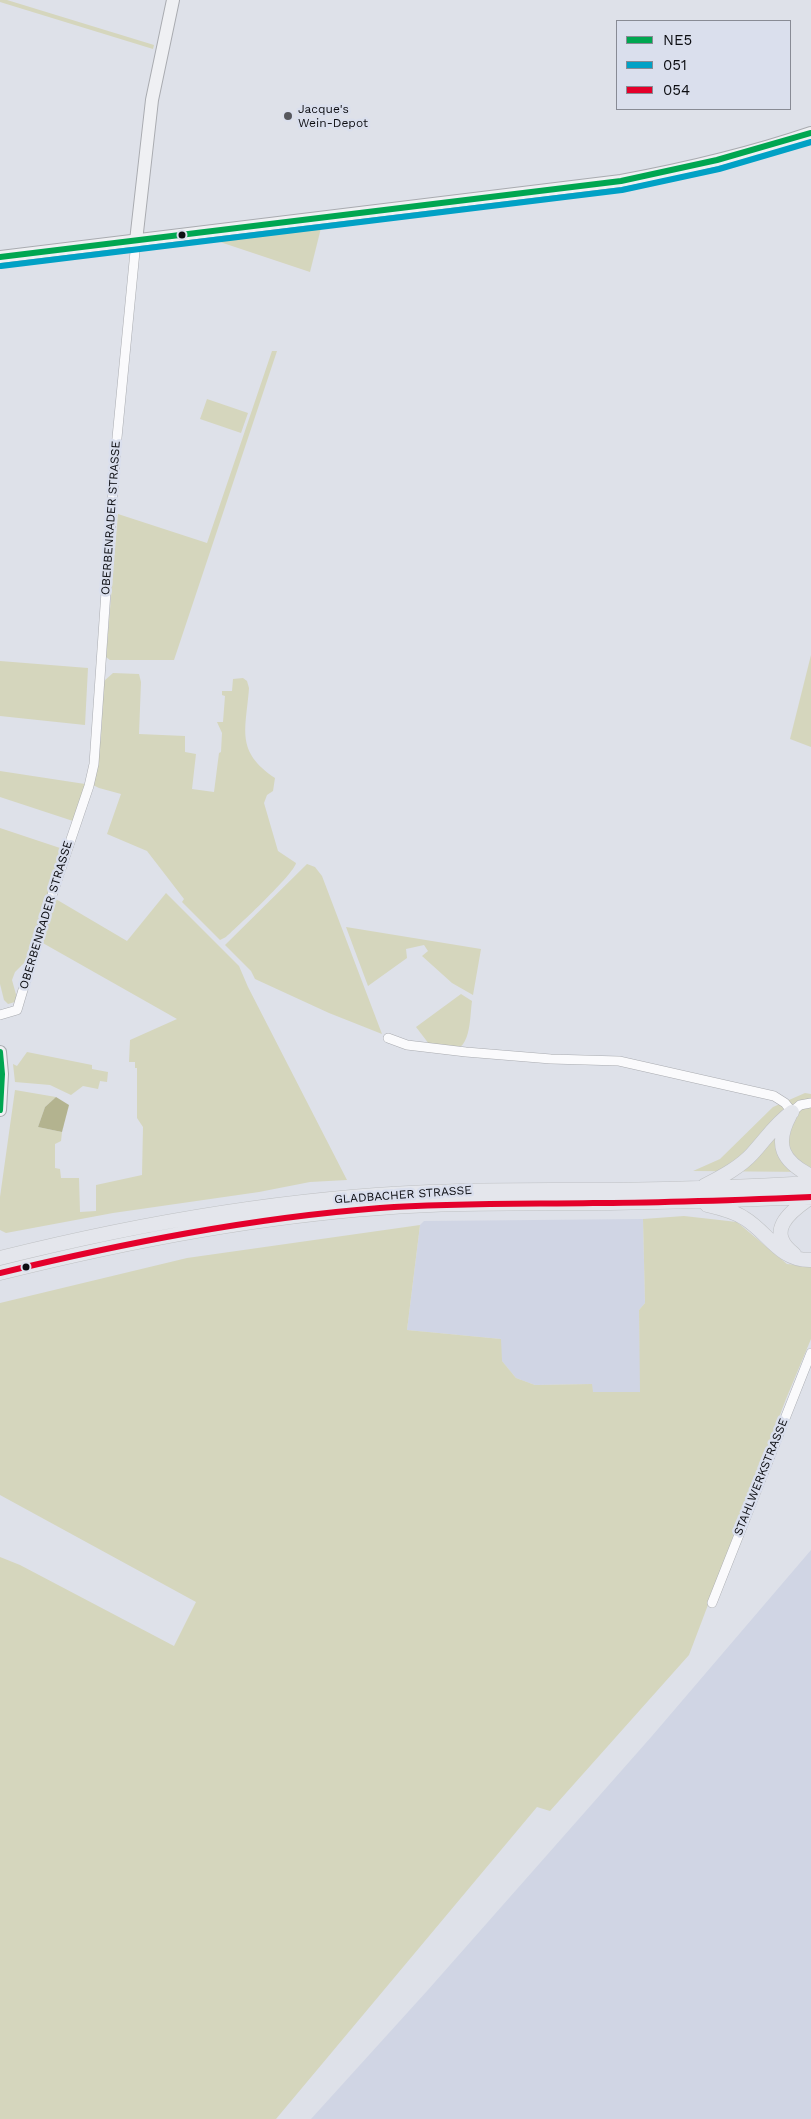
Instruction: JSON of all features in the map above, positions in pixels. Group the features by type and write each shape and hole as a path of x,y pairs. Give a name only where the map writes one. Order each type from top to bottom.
{"main road":[{"path":"792,1112 784,1128 782,1144 786,1157 795,1168 811,1176"},
{"path":"792,1112 780,1120 752,1155 697,1195 744,1218 777,1249 797,1259 808,1260"},
{"name":"GLADBACHER STRASSE","path":"0,1273 188,1233 339,1212 428,1205 697,1195 811,1183"},
{"name":"GLADBACHER STRASSE","path":"0,1258 97,1235 178,1221 338,1199 428,1192 472,1190 811,1198"},
{"path":"808,1260 798,1257 786,1246 781,1234 787,1215 811,1198"},
{"path":"0,1250 18,1253"}],"street":[{"name":"OBERBENRADER STRASSE","path":"0,1015 17,1010 45,916 89,786 94,764 116,451 136,241 152,100 173,0"},
{"path":"0,257 621,181 761,150 811,133"},
{"path":"388,1038 407,1046 457,1051 551,1059 619,1061 774,1096 785,1103 792,1112 800,1105 811,1102"},
{"path":"0,1052 2,1074 0,1110"},
{"name":"STAHLWERKSTRASSE","path":"712,1603 811,1353"}],"shaded area":[{"path":"0,0 7,0 154,45 153,49 0,2"},
{"path":"321,228 310,272 217,241 217,240"},
{"path":"272,351 277,351 174,660 110,660 106,657 118,514 207,543"},
{"path":"207,399 248,413 241,433 200,419"},
{"path":"811,655 811,747 790,739"},
{"path":"0,661 88,668 85,725 0,716"},
{"path":"113,673 139,674 141,682 139,734 185,736 185,752 196,754 192,789 214,792 219,753 221,752 222,733 217,722 223,722 225,696 222,695 222,691 232,691 233,679 243,678 247,681 249,688 245,728 248,749 262,768 275,778 273,791 267,795 264,803 278,851 296,863 286,878 265,900 226,937 220,940 182,902 184,899 147,851 107,834 121,794 93,785 101,736 104,681"},
{"path":"0,771 85,784 73,821 0,797"},
{"path":"0,828 63,849 29,958 15,972 12,980 17,998 15,1002 8,1004 4,1000 0,984"},
{"path":"307,864 315,867 322,876 382,1034 329,1013 255,979 251,971 225,945"},
{"path":"166,893 239,966 347,1180 310,1182 259,1192 113,1213 6,1233 0,1230 0,1197 15,1090 56,1097 45,1107 38,1127 62,1132 61,1141 55,1144 55,1168 60,1169 61,1178 79,1178 80,1212 96,1211 96,1185 142,1175 143,1127 137,1118 137,1068 135,1068 135,1062 129,1062 130,1040 177,1019 41,942 54,898 127,941"},
{"path":"346,927 481,949 473,995 452,983 422,956 428,951 424,945 406,949 407,958 368,986"},
{"path":"461,994 472,1001 468,1033 463,1044 459,1048 429,1044 416,1027"},
{"path":"27,1052 92,1065 92,1069 108,1072 107,1082 100,1081 98,1089 83,1086 71,1095 50,1085 15,1082 13,1064 17,1066"},
{"path":"805,1093 811,1094 811,1172 693,1171 720,1159 773,1107"},
{"path":"56,1097 69,1105 62,1132 38,1127 45,1107"},
{"path":"684,1216 737,1222 787,1264 811,1266 811,1339 786,1399 689,1655 550,1811 537,1807 276,2119 0,2119 0,1557 20,1565 174,1646 196,1602 0,1495 0,1303 187,1258 420,1225 407,1330 501,1339 502,1361 516,1378 535,1385 592,1384 593,1392 640,1392 639,1310 645,1303 643,1219"},
{"path":"643,1219 645,1303 639,1310 641,1392 592,1392 592,1384 535,1385 516,1378 501,1360 501,1339 407,1330 420,1225 424,1221"},
{"path":"811,1550 811,2119 311,2119 427,1991 652,1736"}],"transit line":[{"name":"NE5","path":"0,257 621,181 717,160 811,133"},
{"name":"051","path":"1,266 622,190 719,169 811,142"},
{"name":"NE5","path":"0,1052 2,1074 0,1110"},
{"name":"054","path":"0,1273 188,1233 332,1212 433,1205 675,1202 811,1197"}],"place":[{"name":"Jacque's Wein-Depot","path":"288,116"}]}
